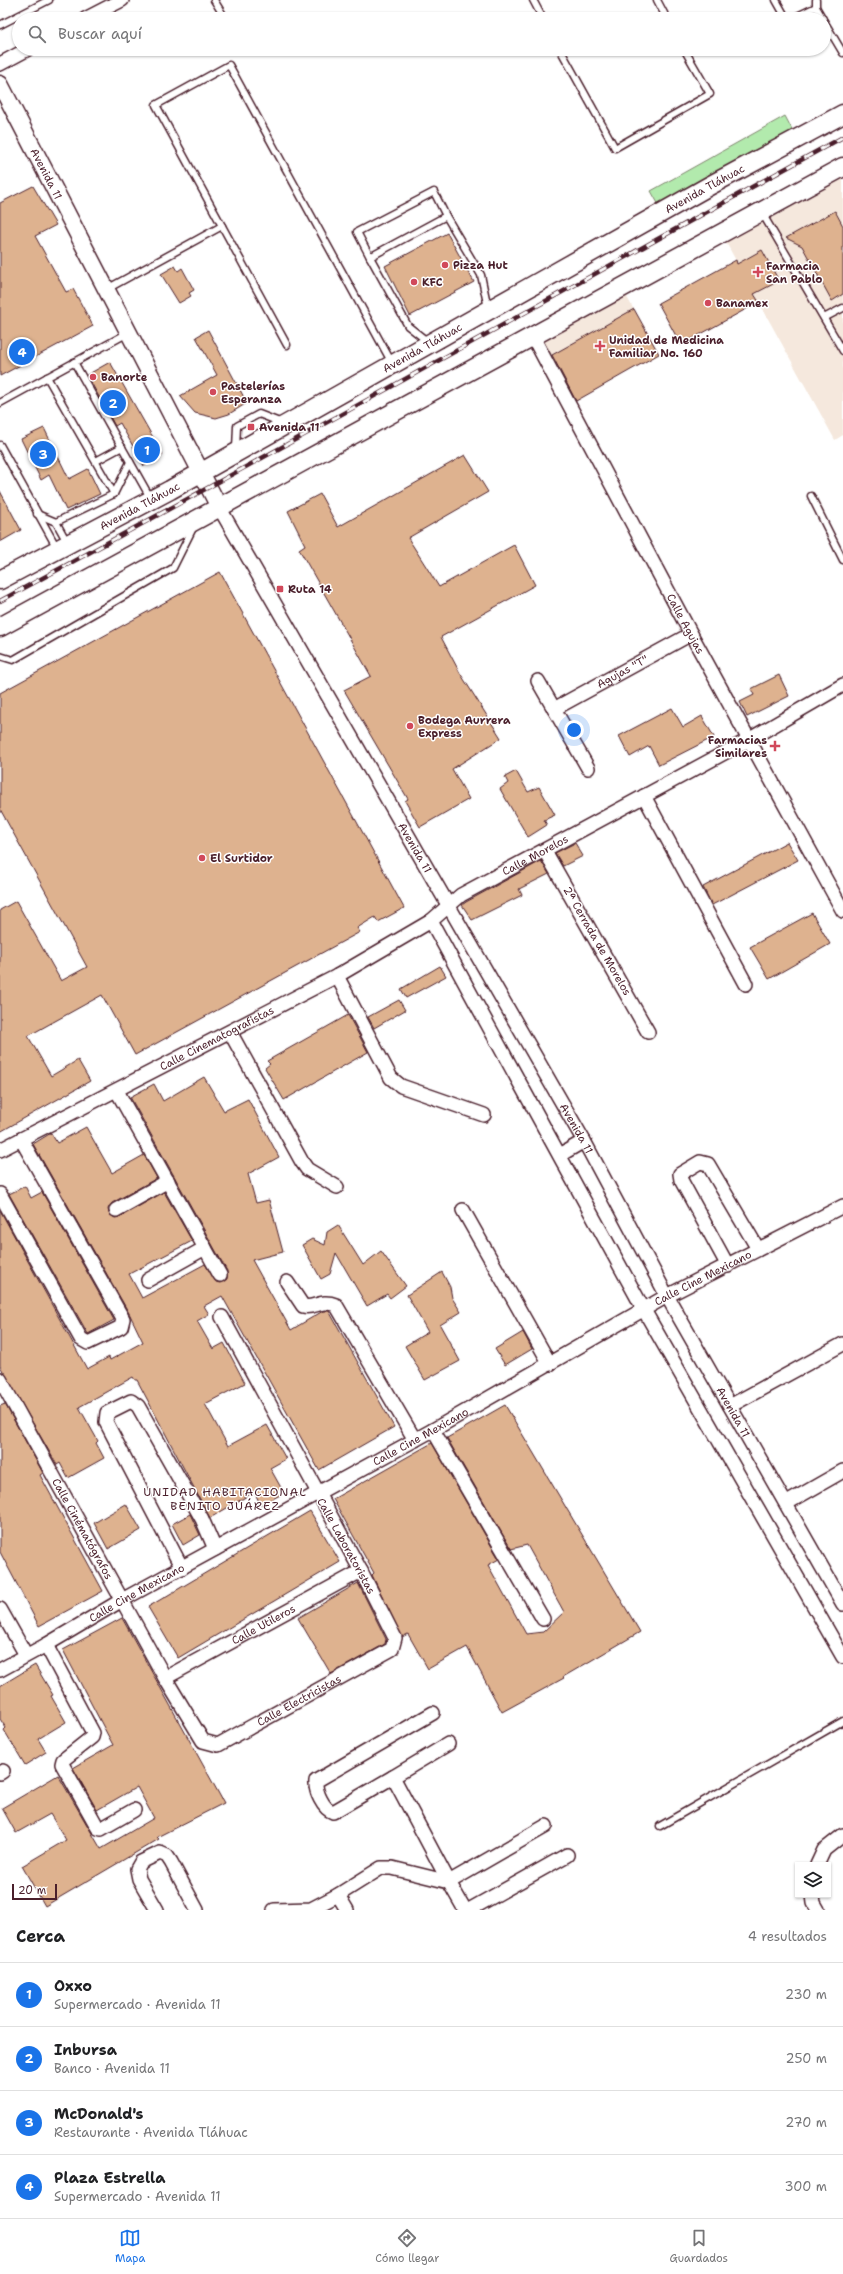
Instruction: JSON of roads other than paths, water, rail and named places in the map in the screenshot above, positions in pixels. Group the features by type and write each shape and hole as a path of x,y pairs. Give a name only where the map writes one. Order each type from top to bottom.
{"main road":[{"name":"Avenida Tláhuac","path":"1,579 236,453 488,310 843,114"},
{"path":"0,627 532,335 843,167"}],"street":[{"path":"99,12 122,0"},
{"path":"0,64 15,56"},
{"name":"Avenida 11","path":"0,84 219,507 584,1141 667,1296 842,1601"},
{"name":"Calle Agujas","path":"532,335 691,634 750,739 843,911"},
{"name":"Agujas \"T\"","path":"554,709 691,634"},
{"path":"538,681 588,768"},
{"name":"Calle Morelos","path":"431,921 450,907 461,895 750,739 843,685"},
{"path":"644,796 746,984"},
{"name":"2ª Cerrada de Morelos","path":"545,851 648,1032"},
{"path":"431,921 644,1310 843,1657"},
{"name":"Calle Cinematografistas","path":"0,1150 117,1091 337,976 431,921"},
{"path":"337,976 391,1078 401,1086 484,1116"},
{"path":"230,1032 302,1162 307,1169 337,1187"},
{"path":"117,1091 220,1275"},
{"path":"0,1194 81,1339 88,1343 121,1327 123,1319 21,1139"},
{"path":"560,1155 584,1141"},
{"path":"728,1266 681,1180 680,1174 700,1162 708,1164 758,1249"},
{"path":"116,1210 168,1181"},
{"name":"Calle Cine Mexicano","path":"0,1670 46,1645 122,1600 433,1430 667,1296 843,1206"},
{"path":"463,1210 550,1364"},
{"path":"148,1280 205,1248"},
{"path":"287,1282 303,1306 306,1307 328,1302 336,1305 415,1440"},
{"name":"Calle Laboratoristas","path":"222,1318 318,1494 362,1571 395,1638 392,1649"},
{"path":"730,1406 843,1344"},
{"name":"Calle Cinématógrafos","path":"0,1379 4,1395 165,1678 204,1741"},
{"path":"182,1568 106,1422 107,1413 131,1401 138,1406 202,1519 215,1549"},
{"path":"433,1430 543,1619"},
{"path":"787,1503 843,1471"},
{"name":"Calle Utileros","path":"165,1678 362,1571"},
{"path":"0,1609 26,1655"},
{"path":"46,1645 93,1733 92,1737 63,1760 62,1764 98,1828 101,1829 134,1810"},
{"name":"Calle Electricistas","path":"204,1741 218,1745 392,1649"},
{"path":"433,1713 316,1781 315,1786 328,1810 333,1812 448,1744"},
{"path":"393,1777 465,1910"},
{"path":"274,1910 311,1909 338,1895 381,1868 392,1868 449,1882 546,1826"},
{"path":"818,1862 824,1850 843,1835"},
{"path":"157,1910 139,1880 137,1869 141,1862 160,1853 167,1856 171,1862 197,1910"},
{"path":"469,1910 567,1855"},
{"path":"338,1895 347,1910"},
{"path":"814,1898 814,1903 818,1910"}],"lane":[{"path":"25,12 49,0"},
{"path":"214,0 221,12"},
{"path":"533,0 539,12"},
{"path":"657,0 663,12"},
{"path":"776,0 784,12"},
{"path":"816,0 816,7 819,12"},
{"path":"805,12 816,7"},
{"path":"0,25 12,19"},
{"path":"831,33 843,53"},
{"path":"564,56 615,148 710,94 688,56"},
{"path":"287,345 156,105 229,65 393,364"},
{"path":"430,344 408,326 357,232 434,192 446,216 481,275 488,310"},
{"path":"761,211 843,351"},
{"path":"370,257 446,216"},
{"path":"106,290 222,226"},
{"path":"824,318 843,308"},
{"path":"0,403 128,333"},
{"path":"74,362 152,499"},
{"path":"47,377 114,494"},
{"path":"0,445 38,514 63,547"},
{"path":"96,461 122,447"},
{"path":"38,514 56,522 114,494 130,462"},
{"path":"811,496 843,560"},
{"path":"0,656 13,660 173,568 197,520"},
{"path":"56,522 63,547"},
{"path":"660,1826 843,1721"}],"railway":[{"path":"0,601 843,137"}],"place":[{"name":"Pizza Hut","path":"445,265"},
{"name":"Farmacia San Pablo","path":"758,272"},
{"name":"KFC","path":"414,282"},
{"name":"Banamex","path":"708,303"},
{"name":"Unidad de Medicina Familiar No. 160","path":"600,346"},
{"name":"Plaza Estrella","path":"22,352"},
{"name":"Banorte","path":"93,377"},
{"name":"Pastelerías Esperanza","path":"213,392"},
{"name":"Inbursa","path":"113,403"},
{"name":"Avenida 11","path":"251,427"},
{"name":"Oxxo","path":"147,450"},
{"name":"McDonald's","path":"43,454"},
{"name":"Ruta 14","path":"280,589"},
{"name":"Bodega Aurrera Express","path":"410,726"},
{"name":"Farmacias Similares","path":"775,746"},
{"name":"El Surtidor","path":"202,858"}],"district":[{"name":"UNIDAD HABITACIONAL BENITO JUÁREZ","path":"225,1499"}]}
